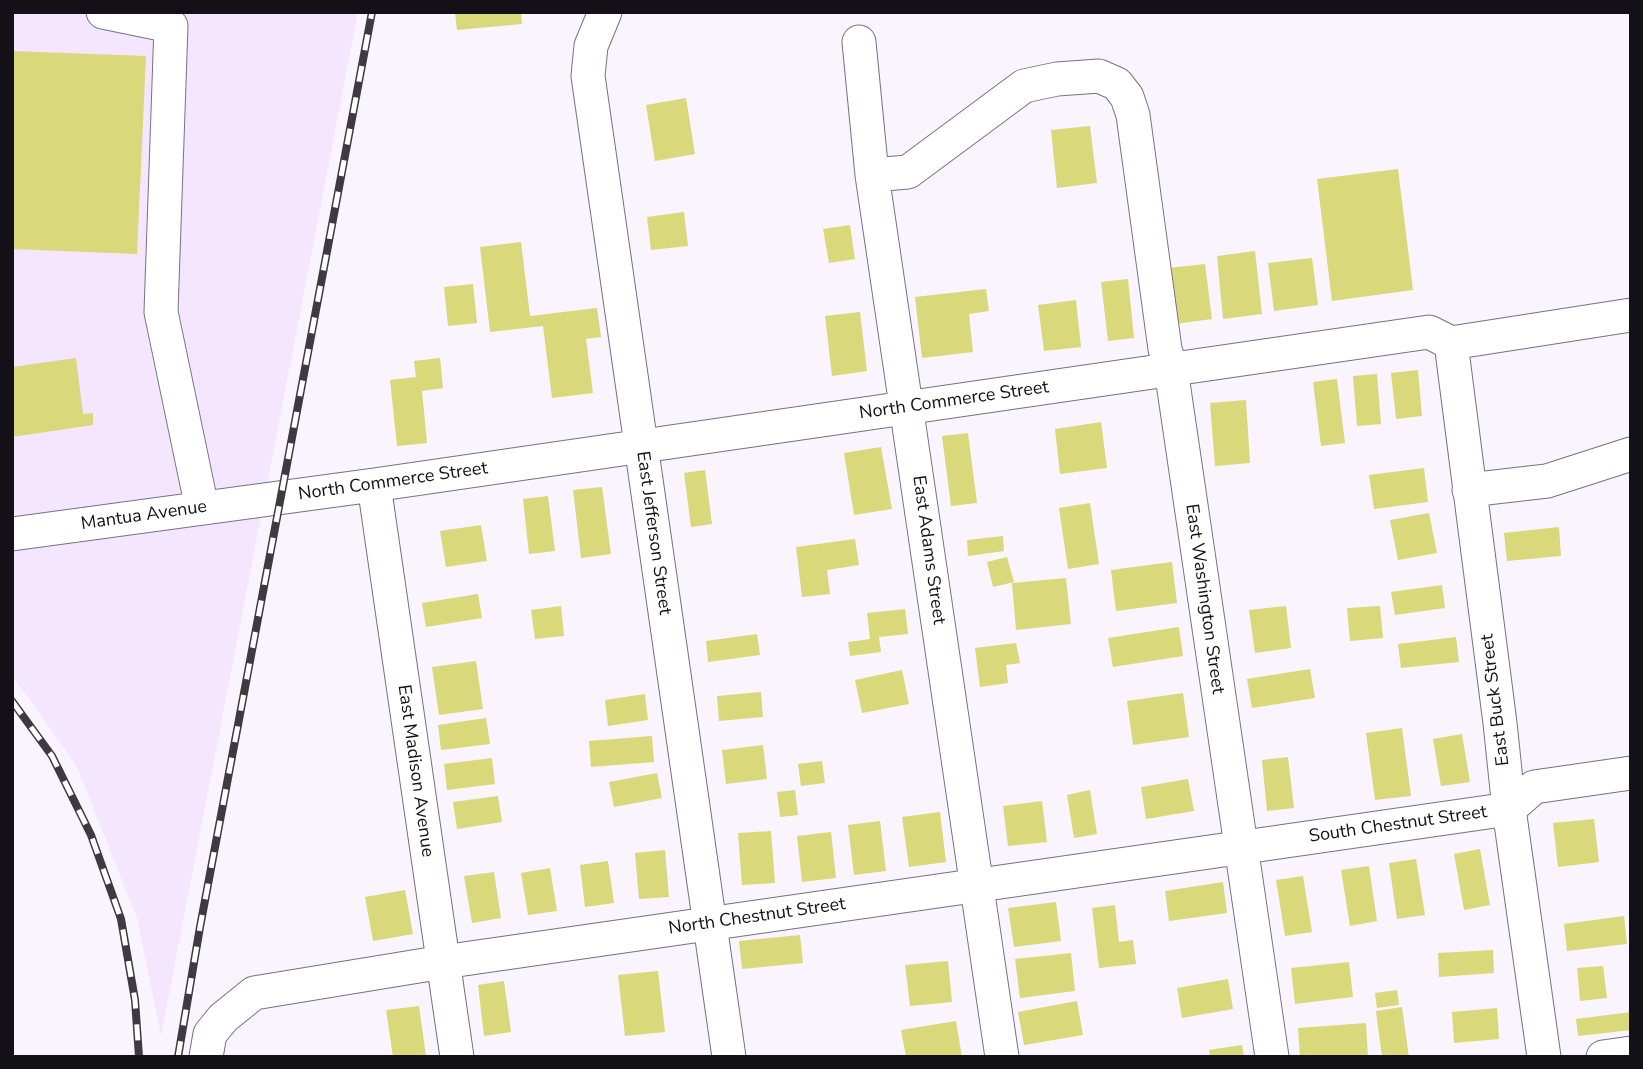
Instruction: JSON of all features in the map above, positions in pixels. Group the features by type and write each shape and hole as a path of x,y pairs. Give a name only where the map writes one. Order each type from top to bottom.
{"street":[{"path":"103,12 171,26 161,312 202,508"},
{"name":"East Jefferson Street","path":"605,12 591,46 588,76 729,1057"},
{"name":"East Adams Street","path":"859,42 872,175 1002,1057"},
{"name":"East Washington Street","path":"872,175 908,172 1024,86 1057,79 1099,76 1117,84 1127,97 1133,115 1165,349 1171,369 1272,1057"},
{"name":"North Commerce Street","path":"276,498 1429,332 1451,342 1631,315"},
{"name":"East Buck Street","path":"1451,342 1500,723 1508,809 1544,1057"},
{"path":"1469,491 1546,481 1631,454"},
{"name":"East Madison Avenue","path":"374,485 457,1057"},
{"name":"Mantua Avenue","path":"12,534 276,498"},
{"name":"South Chestnut Street","path":"1240,848 1508,809 1534,787 1631,773"},
{"name":"North Chestnut Street","path":"206,1057 210,1034 223,1018 254,993 443,962 1240,848"},
{"path":"1603,1057 1631,1053"}],"shaded area":[{"path":"12,12 358,12 161,1036 137,918 77,767 12,675"}],"building":[{"path":"455,12 521,12 522,24 457,30"},
{"path":"12,51 146,56 137,254 12,249"},
{"path":"686,98 695,154 655,161 646,105"},
{"path":"1090,126 1097,183 1057,188 1051,130"},
{"path":"1398,169 1413,290 1332,301 1317,179"},
{"path":"684,212 688,246 651,250 647,217"},
{"path":"850,225 855,259 829,263 823,229"},
{"path":"521,242 530,316 597,308 601,337 586,339 593,393 552,398 543,326 490,332 480,247"},
{"path":"1255,251 1262,314 1223,319 1217,256"},
{"path":"1312,258 1318,305 1274,311 1268,263"},
{"path":"1205,264 1212,319 1175,324 1168,268"},
{"path":"1128,279 1134,338 1108,341 1101,282"},
{"path":"473,284 477,323 448,326 444,287"},
{"path":"986,289 989,311 969,314 973,352 922,358 915,297"},
{"path":"1076,300 1081,347 1044,351 1038,305"},
{"path":"860,312 867,371 832,376 825,316"},
{"path":"76,358 83,414 93,413 93,425 12,437 12,367"},
{"path":"440,358 443,388 422,391 427,443 397,446 390,380 416,377 414,361"},
{"path":"1418,370 1422,416 1396,419 1391,373"},
{"path":"1377,374 1381,424 1357,426 1353,376"},
{"path":"1337,379 1345,443 1321,446 1313,382"},
{"path":"1246,400 1250,463 1215,466 1210,403"},
{"path":"1101,422 1107,468 1060,474 1055,429"},
{"path":"968,433 977,503 951,506 942,436"},
{"path":"881,447 892,509 854,515 844,453"},
{"path":"1424,468 1428,502 1374,509 1369,475"},
{"path":"705,470 712,524 691,527 684,473"},
{"path":"602,487 611,554 581,558 573,490"},
{"path":"548,496 555,551 529,554 523,499"},
{"path":"1090,503 1099,564 1068,569 1059,508"},
{"path":"1429,513 1437,553 1398,560 1390,520"},
{"path":"481,525 487,561 446,567 440,531"},
{"path":"1559,527 1561,556 1507,561 1504,533"},
{"path":"1003,536 1004,551 968,556 967,540"},
{"path":"855,539 859,565 827,570 830,594 802,597 796,547"},
{"path":"1007,557 1014,582 993,587 987,562"},
{"path":"1172,562 1177,603 1116,611 1111,570"},
{"path":"1066,578 1071,624 1016,630 1012,583"},
{"path":"1442,585 1445,608 1395,615 1391,592"},
{"path":"478,594 482,618 426,627 422,603"},
{"path":"561,606 564,636 535,639 531,610"},
{"path":"1286,606 1291,648 1255,653 1249,610"},
{"path":"1380,606 1383,638 1350,641 1347,608"},
{"path":"905,609 908,634 879,637 881,652 850,656 848,642 870,639 867,613"},
{"path":"1179,627 1183,656 1113,667 1108,638"},
{"path":"757,634 760,655 708,662 706,641"},
{"path":"1456,637 1459,662 1401,668 1398,644"},
{"path":"1016,643 1020,663 1006,665 1008,683 980,687 975,648"},
{"path":"476,661 483,709 439,715 432,667"},
{"path":"1310,669 1315,698 1252,708 1247,679"},
{"path":"902,670 909,704 862,713 855,680"},
{"path":"761,692 763,717 719,721 717,696"},
{"path":"1183,693 1189,737 1133,745 1127,701"},
{"path":"645,694 648,720 608,726 605,700"},
{"path":"486,718 490,744 441,750 438,725"},
{"path":"1402,728 1411,796 1375,800 1366,733"},
{"path":"1462,734 1470,782 1441,786 1433,739"},
{"path":"652,736 654,762 591,767 589,741"},
{"path":"763,745 767,779 726,784 722,750"},
{"path":"1288,757 1294,808 1267,811 1262,760"},
{"path":"492,758 495,784 447,790 444,764"},
{"path":"822,761 825,783 801,786 798,764"},
{"path":"657,773 662,798 614,807 609,782"},
{"path":"1188,779 1194,811 1146,819 1141,787"},
{"path":"795,790 798,815 780,817 777,792"},
{"path":"1090,790 1097,834 1074,838 1067,795"},
{"path":"498,796 502,822 457,829 453,802"},
{"path":"1042,801 1047,842 1008,846 1003,806"},
{"path":"940,812 946,862 909,867 902,817"},
{"path":"1594,819 1599,862 1558,867 1553,823"},
{"path":"880,821 886,871 854,875 848,825"},
{"path":"771,831 775,883 742,885 738,833"},
{"path":"831,832 836,878 802,882 797,836"},
{"path":"1480,849 1490,905 1464,910 1454,854"},
{"path":"665,850 669,897 639,899 635,853"},
{"path":"1416,859 1425,915 1397,919 1389,863"},
{"path":"608,861 614,903 585,907 580,865"},
{"path":"1369,866 1377,921 1350,926 1341,870"},
{"path":"550,868 557,911 528,915 521,873"},
{"path":"494,872 501,918 472,923 464,876"},
{"path":"1303,876 1312,932 1285,936 1276,880"},
{"path":"1223,882 1227,913 1169,921 1165,891"},
{"path":"405,890 413,934 373,941 365,897"},
{"path":"1056,902 1061,941 1014,947 1008,908"},
{"path":"1115,905 1119,942 1133,940 1136,964 1099,968 1092,908"},
{"path":"1624,916 1627,944 1567,951 1564,924"},
{"path":"800,935 803,963 742,969 739,941"},
{"path":"1493,950 1494,973 1439,977 1438,953"},
{"path":"1071,953 1075,991 1020,998 1015,959"},
{"path":"948,961 952,1002 910,1006 905,965"},
{"path":"1349,962 1353,997 1295,1004 1291,968"},
{"path":"1603,966 1607,998 1580,1001 1577,968"},
{"path":"658,971 665,1032 625,1036 618,975"},
{"path":"1228,979 1233,1009 1182,1018 1177,988"},
{"path":"504,981 511,1032 484,1036 478,985"},
{"path":"1397,990 1399,1005 1377,1008 1375,993"},
{"path":"1077,1001 1083,1035 1024,1045 1018,1012"},
{"path":"419,1006 426,1056 393,1057 386,1010"},
{"path":"1402,1007 1409,1057 1382,1057 1376,1011"},
{"path":"1497,1008 1499,1039 1454,1043 1452,1012"},
{"path":"1631,1012 1631,1030 1578,1036 1576,1019"},
{"path":"956,1021 962,1057 906,1057 901,1030"},
{"path":"1366,1023 1368,1057 1300,1057 1298,1028"},
{"path":"1242,1045 1244,1057 1210,1057 1209,1050"}],"railway":[{"path":"178,1057 372,12"},
{"path":"12,701 52,756 91,835 121,919 135,1000 139,1057"}]}
